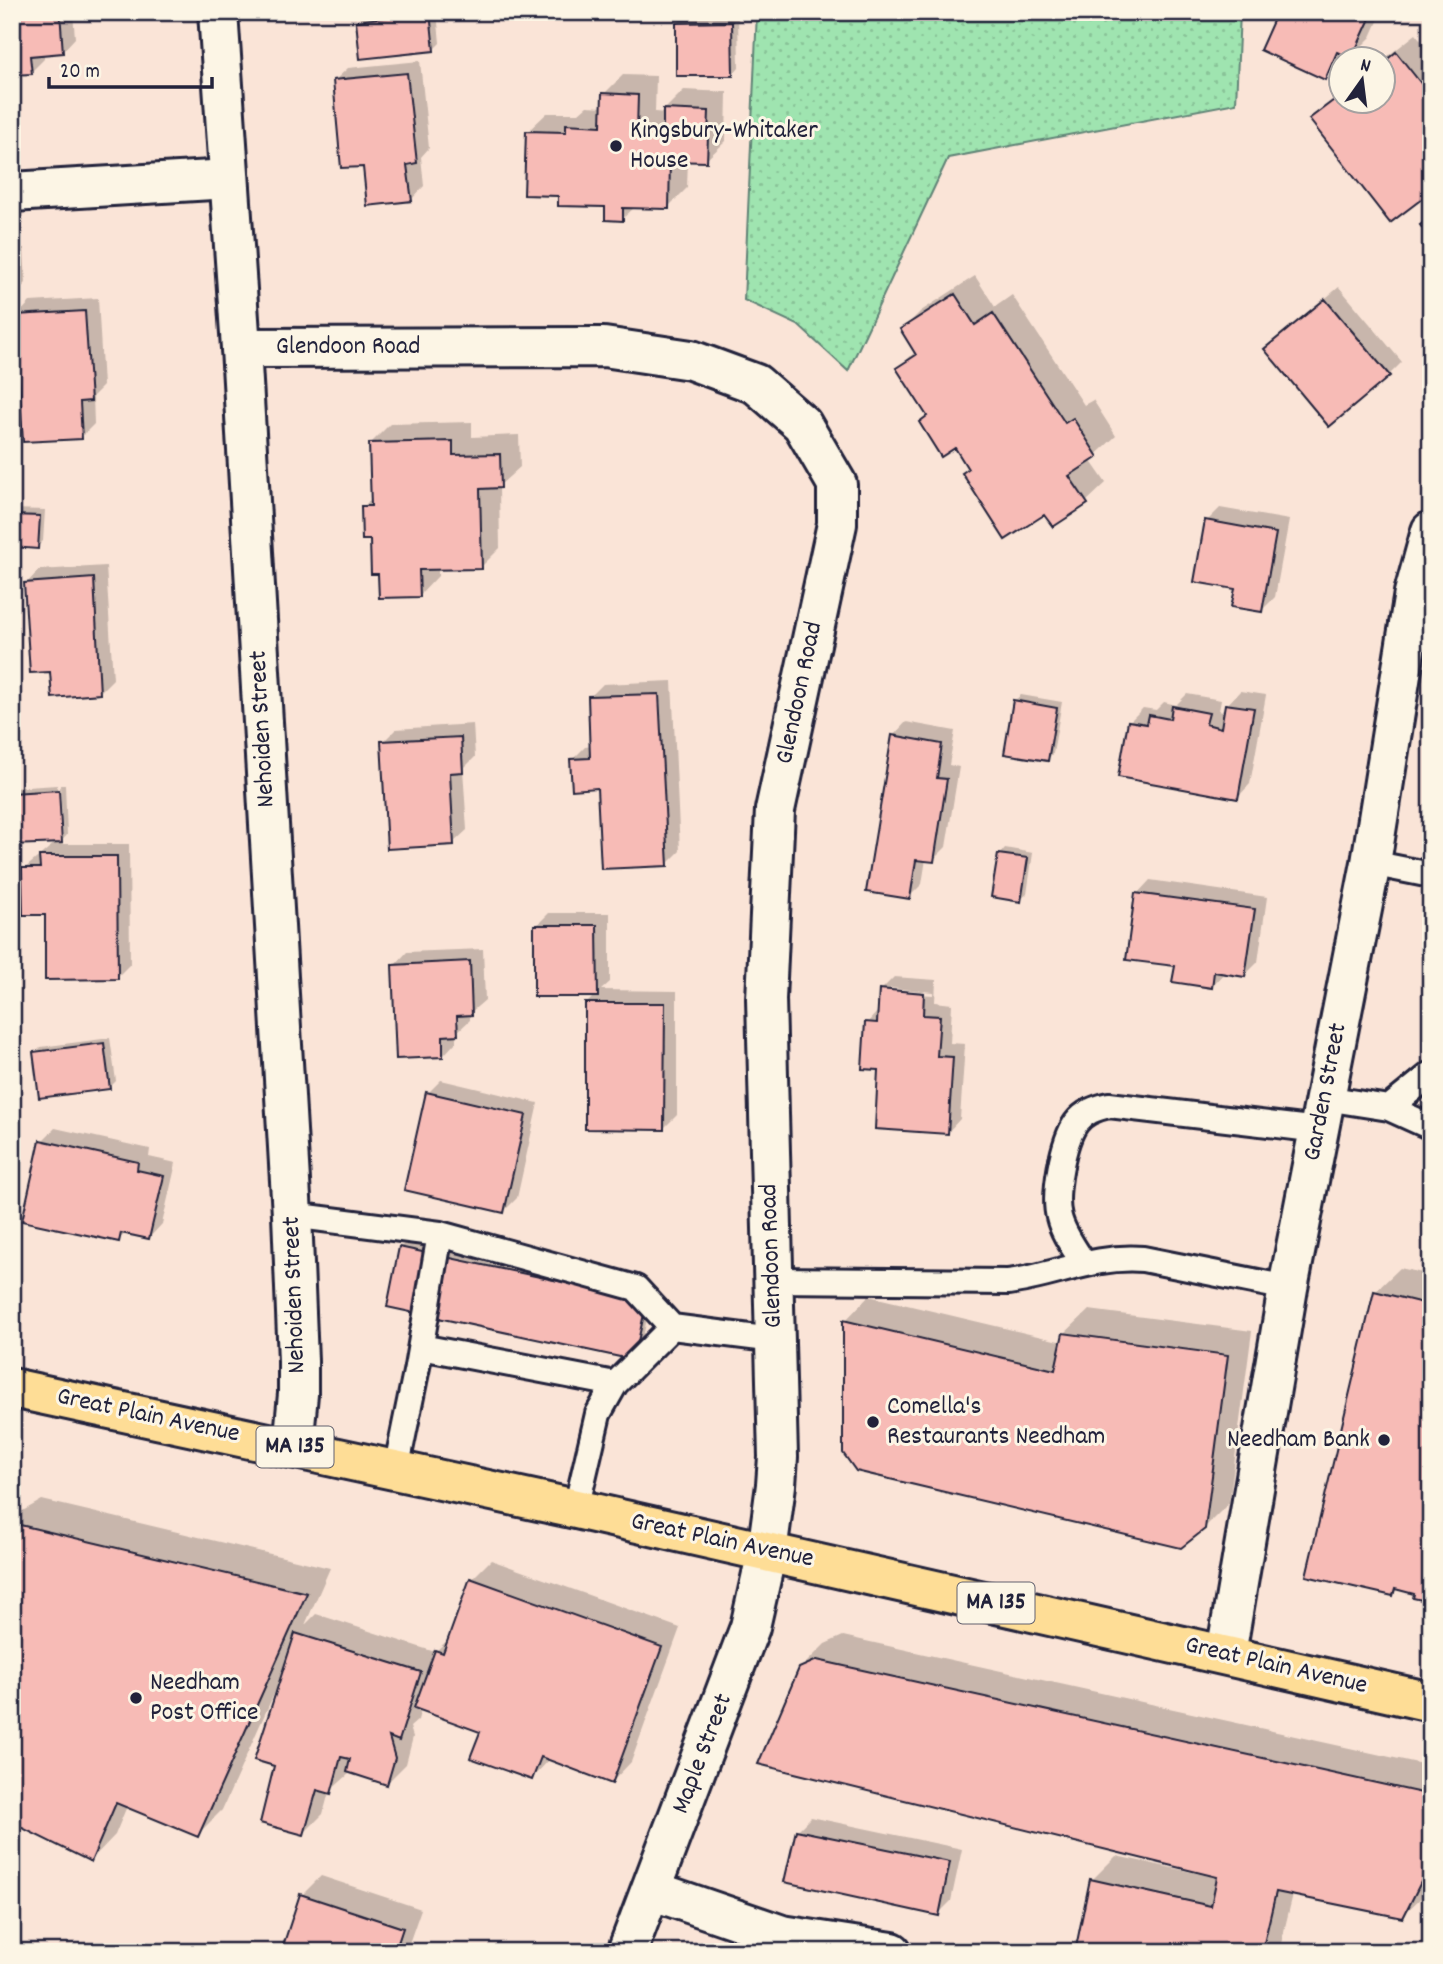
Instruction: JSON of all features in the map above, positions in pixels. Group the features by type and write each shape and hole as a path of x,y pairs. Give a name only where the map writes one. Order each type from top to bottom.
{"main road":[{"name":"Great Plain Avenue","path":"12,1388 576,1509 1431,1702"}],"street":[{"name":"Nehoiden Street","path":"218,12 241,348 292,1215 298,1372 297,1420 293,1447"},
{"path":"12,192 229,179"},
{"name":"Glendoon Road","path":"241,348 604,346 691,360 756,384 802,424 837,484 837,524 775,810 766,999 778,1457 766,1552"},
{"name":"Garden Street","path":"1226,1654 1287,1288 1371,863 1414,593 1431,531"},
{"name":"Maple Street","path":"627,1952 750,1627 766,1552"},
{"path":"651,1890 782,1935 892,1952"}],"lane":[{"path":"1371,863 1431,875"},
{"path":"1389,1108 1431,1074"},
{"path":"1084,1264 1065,1232 1055,1201 1072,1131 1088,1112 1109,1105 1322,1114 1389,1108 1431,1127"},
{"path":"292,1215 440,1234 636,1288 672,1327 774,1340"},
{"path":"396,1470 440,1234"},
{"path":"772,1280 1008,1282 1037,1278 1102,1259 1143,1259 1287,1288"},
{"path":"576,1509 598,1414 615,1384 672,1327"},
{"path":"421,1347 615,1384"}],"green space":[{"path":"757,12 1240,12 1236,103 948,158 848,371 798,325 744,300"}],"building":[{"path":"12,12 60,12 63,53 30,56 32,74 12,75"},
{"path":"430,12 434,51 360,59 356,21"},
{"path":"1277,12 1373,12 1357,46 1328,46 1328,73 1325,80 1260,50"},
{"path":"732,22 733,76 676,76 676,23"},
{"path":"1398,55 1431,96 1431,192 1390,223 1309,119 1328,105 1328,116 1398,116"},
{"path":"407,73 417,163 407,165 412,201 367,206 363,167 341,168 333,80"},
{"name":"Kingsbury-Whitaker House","path":"602,93 638,95 637,131 663,132 663,109 709,111 707,162 670,161 669,209 623,208 623,221 605,220 605,207 558,206 558,196 524,195 526,131 566,132 566,124 601,126"},
{"path":"1431,217 1431,240 1420,225"},
{"path":"12,253 18,253 21,291 12,292"},
{"path":"955,294 975,325 993,313 1065,423 1073,418 1098,457 1069,476 1088,504 1053,527 1044,515 1005,540 962,473 968,469 955,448 941,457 919,422 927,416 896,368 916,355 900,329"},
{"path":"1325,299 1390,376 1329,427 1264,349"},
{"path":"85,311 91,401 80,402 82,439 23,442 15,315"},
{"path":"453,441 453,455 500,454 501,488 480,489 482,569 419,570 420,597 379,598 378,574 371,574 370,540 362,540 361,506 371,506 369,443"},
{"path":"12,515 40,516 38,549 12,547"},
{"path":"1205,520 1276,533 1262,612 1231,607 1235,589 1194,582"},
{"path":"94,578 100,694 52,698 50,672 30,673 24,583"},
{"path":"659,694 668,866 601,869 597,788 572,790 570,759 590,758 588,696"},
{"path":"1013,700 1057,708 1048,761 1004,754"},
{"path":"1225,704 1254,708 1238,799 1118,777 1128,721 1147,724 1149,715 1170,719 1172,706 1209,713 1206,724 1221,728"},
{"path":"892,735 942,744 937,778 947,779 934,862 916,860 910,899 866,892"},
{"path":"461,737 463,772 450,773 454,845 387,849 381,741"},
{"path":"59,790 62,843 12,845 12,793"},
{"path":"998,854 1028,858 1021,902 991,897"},
{"path":"39,856 117,856 118,979 45,980 45,915 23,915 22,868 40,868"},
{"path":"1135,893 1255,909 1245,977 1214,972 1212,988 1172,982 1175,966 1126,960"},
{"path":"534,925 597,925 598,997 534,997"},
{"path":"470,961 472,1015 457,1016 458,1035 443,1036 443,1057 396,1059 392,965"},
{"path":"879,989 924,993 923,1015 940,1016 937,1056 953,1057 948,1134 875,1129 878,1070 862,1069 865,1022 877,1023"},
{"path":"585,1003 665,1003 664,1130 585,1129"},
{"path":"104,1043 110,1089 39,1098 33,1052"},
{"path":"426,1092 526,1115 504,1213 404,1190"},
{"path":"40,1140 138,1162 137,1170 164,1176 149,1239 121,1233 119,1242 22,1221"},
{"path":"399,1247 647,1300 634,1360 387,1307"},
{"name":"Needham Bank","path":"1374,1291 1431,1305 1431,1602 1413,1598 1414,1594 1395,1589 1393,1596 1306,1576"},
{"path":"843,1320 1055,1370 1063,1333 1228,1355 1205,1529 1181,1548 856,1471 843,1453"},
{"name":"Needham Post Office","path":"16,1524 307,1593 198,1837 116,1803 91,1862 12,1823 12,1526"},
{"path":"470,1578 662,1647 612,1784 541,1757 532,1780 470,1758 480,1732 414,1708 435,1650 443,1653"},
{"path":"295,1633 421,1672 399,1741 389,1737 395,1758 387,1785 347,1772 350,1759 341,1757 331,1794 317,1790 304,1835 260,1823 274,1766 254,1760"},
{"path":"817,1660 1431,1795 1431,1862 1403,1918 1276,1892 1262,1952 1075,1952 1090,1879 1211,1906 1217,1877 758,1764 799,1668"},
{"path":"796,1830 950,1862 939,1916 784,1882"},
{"path":"300,1894 403,1928 395,1952 281,1952"}],"place":[{"name":"Kingsbury-Whitaker House","path":"616,146"},
{"name":"Comella's Restaurants Needham","path":"873,1422"},
{"name":"Needham Bank","path":"1384,1440"},
{"name":"Needham Post Office","path":"136,1698"}]}
